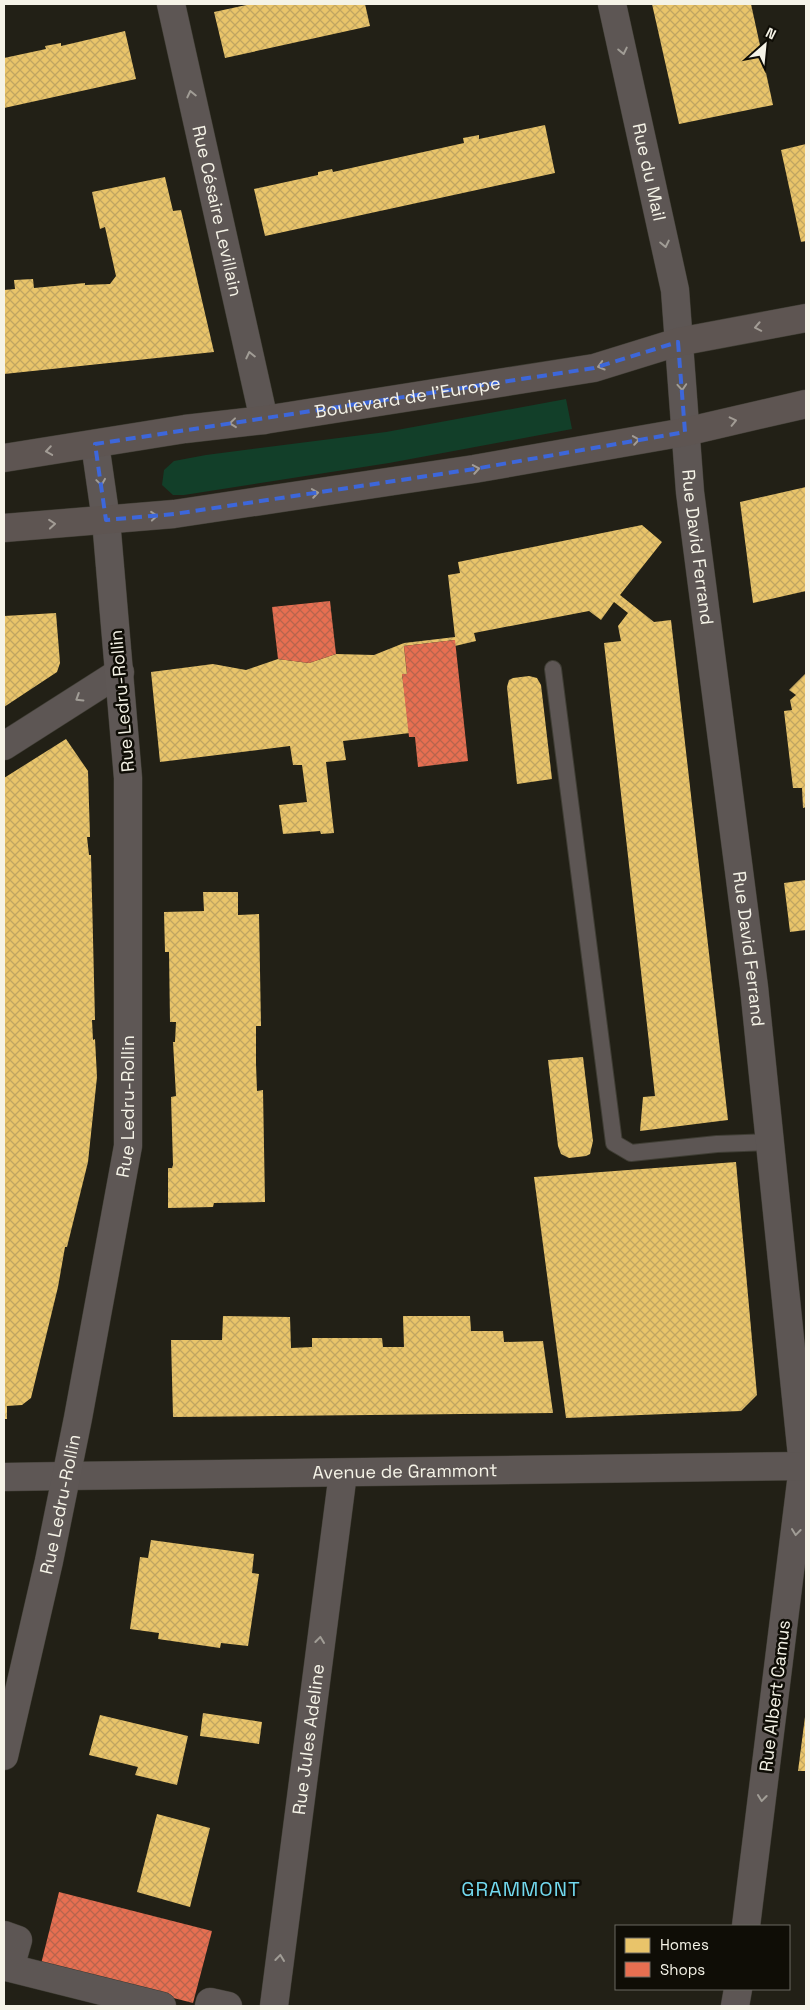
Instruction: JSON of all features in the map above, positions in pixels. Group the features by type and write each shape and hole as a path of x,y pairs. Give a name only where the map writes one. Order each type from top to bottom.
{"main road":[{"name":"Boulevard de l'Europe","path":"4,458 185,429 264,420 594,368 678,342 806,318"},
{"path":"4,528 174,514 474,469 686,432 806,404"}],"street":[{"name":"Rue Césaire Levillain","path":"171,4 264,420"},
{"name":"Rue du Mail","path":"612,4 675,290 686,432"},
{"name":"Rue David Ferrand","path":"686,432 690,492 754,987 805,1466"},
{"name":"Rue Ledru-Rollin","path":"4,1756 50,1562 128,1146 128,778 106,520 95,444"},
{"path":"4,746 120,672"},
{"name":"Avenue de Grammont","path":"4,1477 805,1466"},
{"name":"Rue Albert Camus","path":"746,1925 805,1466"},
{"name":"Rue Jules Adeline","path":"274,2006 343,1473"},
{"path":"4,1936 18,1940 10,1968 162,2006"},
{"path":"736,2006 738,1990"},
{"path":"209,2006 210,2002 228,2006"}],"lane":[{"path":"553,669 614,1143 631,1153 717,1144 770,1142"}],"highlighted area":[{"path":"678,342 685,432 474,469 174,514 106,520 95,444 594,368"}],"green space":[{"path":"566,399 572,429 389,463 184,495 173,495 162,485 164,470 174,461 206,455 386,432"}],"building: Homes":[{"path":"251,4 365,4 370,26 225,58 214,12"},
{"path":"652,4 751,4 773,105 679,124"},
{"path":"125,31 136,79 4,108 4,58 46,49 45,46 61,43 61,46"},
{"path":"545,125 555,173 265,236 254,189 318,175 318,172 332,169 333,172 464,143 463,138 479,135 479,139"},
{"path":"806,144 806,241 801,242 781,150"},
{"path":"165,177 173,211 181,210 214,352 4,374 4,290 15,289 14,280 33,279 34,288 85,283 85,285 110,284 116,276 105,227 100,229 92,192"},
{"path":"806,487 806,591 753,603 740,502"},
{"path":"642,525 662,542 620,595 654,622 671,620 728,1120 640,1131 643,1097 655,1096 604,643 621,641 618,626 628,613 614,602 601,620 589,611 474,633 476,641 455,646 455,640 404,646 407,674 402,674 410,733 343,741 346,760 326,762 334,833 321,834 320,831 283,834 279,805 307,802 302,765 293,765 290,746 160,762 151,672 213,664 246,670 278,659 309,663 336,654 374,655 404,643 455,637 448,575 460,573 458,562"},
{"path":"56,613 60,663 57,672 4,707 4,616"},
{"path":"806,673 806,807 803,808 802,788 793,788 784,711 792,710 790,700 796,695 789,690"},
{"path":"529,676 537,678 541,685 552,779 517,784 507,687 509,680 513,678"},
{"path":"66,739 88,771 90,837 87,837 89,855 91,855 95,1020 92,1020 97,1077 88,1162 67,1247 65,1247 58,1287 31,1398 22,1405 7,1406 7,1419 4,1419 4,778"},
{"path":"806,880 806,930 790,932 784,883"},
{"path":"203,892 238,892 238,915 259,914 261,1026 256,1026 256,1064 257,1091 263,1090 265,1202 214,1203 213,1207 168,1208 168,1168 172,1168 173,1165 171,1097 176,1096 173,1042 175,1042 176,1022 170,1022 169,952 165,952 164,912 204,911"},
{"path":"583,1057 593,1141 590,1154 569,1158 561,1154 558,1146 548,1060"},
{"path":"736,1162 757,1395 741,1411 566,1418 534,1177"},
{"path":"223,1316 290,1317 291,1348 312,1347 312,1338 382,1338 383,1347 404,1347 403,1316 470,1316 471,1331 503,1331 504,1342 543,1341 553,1413 173,1417 171,1340 222,1340"},
{"path":"151,1540 254,1554 252,1573 259,1574 248,1646 221,1643 220,1648 158,1639 159,1633 130,1629 140,1557 148,1558"},
{"path":"203,1713 262,1722 259,1744 200,1736"},
{"path":"100,1715 188,1736 177,1785 135,1775 138,1767 89,1755"},
{"path":"805,1717 806,1771 798,1771"},
{"path":"157,1814 210,1828 190,1907 137,1892"}],"building: Shops":[{"path":"330,601 336,654 309,663 278,659 272,607"},
{"path":"455,640 468,761 418,767 415,737 409,737 402,674 407,674 404,646"},
{"path":"59,1892 212,1931 193,2003 41,1964"}],"district":[{"name":"GRAMMONT","path":"521,1889"}]}
